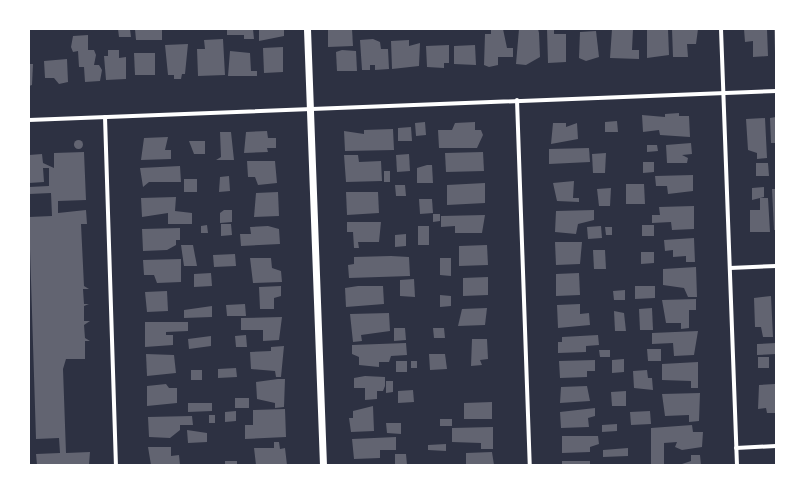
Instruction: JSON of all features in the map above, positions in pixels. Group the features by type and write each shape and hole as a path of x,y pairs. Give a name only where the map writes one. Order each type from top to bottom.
{"street":[{"path":"307,29 323,465"},
{"path":"721,29 737,465"},
{"path":"29,120 776,91"},
{"path":"517,100 530,465"},
{"path":"105,117 116,465"},
{"path":"730,268 776,266"},
{"path":"736,448 776,446"}],"building":[{"path":"118,29 130,29 131,37 119,37"},
{"path":"135,29 162,29 162,40 136,40"},
{"path":"227,29 253,29 254,39 244,39 244,35 227,35"},
{"path":"259,29 284,29 284,36 259,41"},
{"path":"328,29 352,29 353,46 328,47"},
{"path":"491,29 503,29 507,48 513,48 513,57 498,57 498,65 489,67 484,65 485,34 491,34"},
{"path":"519,29 538,29 539,33 540,57 526,65 516,64"},
{"path":"547,29 554,29 554,34 566,34 566,62 548,63"},
{"path":"612,29 633,29 632,50 639,50 639,59 610,58"},
{"path":"647,29 668,29 669,55 647,58"},
{"path":"672,29 698,29 696,44 687,44 688,57 673,57"},
{"path":"744,29 767,29 768,56 753,57 753,41 745,42"},
{"path":"774,29 776,29 776,54 775,53"},
{"path":"596,31 599,57 586,61 579,58 580,32"},
{"path":"88,35 88,50 94,50 96,55 94,65 99,65 102,70 100,81 85,82 84,67 79,67 78,51 73,52 71,47 73,36"},
{"path":"223,39 225,75 198,76 197,49 205,49 204,40"},
{"path":"373,39 380,42 381,49 388,49 389,69 375,70 375,65 370,65 370,70 362,70 360,40"},
{"path":"409,40 409,46 420,43 419,66 392,69 391,41"},
{"path":"188,44 185,74 182,74 181,79 174,79 174,75 168,75 165,45"},
{"path":"449,45 449,63 444,63 444,68 427,67 426,46"},
{"path":"475,45 476,65 454,64 454,46"},
{"path":"283,47 283,72 264,73 263,48"},
{"path":"108,50 119,50 119,58 126,57 126,79 106,80 104,56 108,56"},
{"path":"342,50 356,51 357,71 337,71 336,52"},
{"path":"230,51 250,53 251,71 257,71 257,76 228,76"},
{"path":"134,53 155,53 155,75 135,75"},
{"path":"67,59 68,82 59,84 54,78 45,78 44,61"},
{"path":"29,64 33,64 32,85 29,86"},
{"path":"679,113 679,116 689,116 690,137 660,135 659,130 643,132 642,115 665,117 665,114"},
{"path":"776,117 776,143 771,143 770,118"},
{"path":"765,118 767,158 757,159 757,153 748,150 746,119"},
{"path":"617,121 618,132 605,132 605,122"},
{"path":"425,122 426,135 416,136 415,123"},
{"path":"475,122 475,130 481,130 483,135 477,148 439,148 438,130 452,130 455,123"},
{"path":"553,123 566,123 566,127 577,123 578,139 551,144"},
{"path":"411,127 412,141 398,141 398,128"},
{"path":"393,129 394,150 345,151 344,131 364,134 364,130"},
{"path":"267,131 268,138 276,138 276,148 267,148 268,152 244,153 246,132"},
{"path":"220,132 231,132 234,160 216,160 221,157"},
{"path":"168,137 165,150 171,150 171,159 141,160 144,138"},
{"path":"76,140 80,140 82,144 80,148 76,148 74,146 74,142"},
{"path":"189,141 205,141 205,154 194,154"},
{"path":"691,143 692,154 682,155 688,158 687,163 667,163 666,145"},
{"path":"647,145 657,145 658,151 647,152"},
{"path":"589,148 590,162 549,164 549,149"},
{"path":"84,152 86,200 58,201 58,213 86,210 87,224 81,224 84,286 89,289 83,289 84,304 89,304 84,306 84,321 90,321 84,325 85,338 90,341 85,341 85,359 66,359 63,369 66,453 90,452 89,465 37,465 36,454 60,453 59,438 36,439 29,217 52,216 51,193 29,194 29,187 49,186 49,168 43,168 44,182 29,183 29,155 42,154 43,163 54,168 54,153"},
{"path":"483,152 484,171 446,172 445,153"},
{"path":"606,153 605,173 593,173 592,154"},
{"path":"409,154 410,171 397,172 396,155"},
{"path":"344,155 358,155 359,162 381,161 382,181 346,182"},
{"path":"247,161 275,161 277,183 258,185 255,177 248,177"},
{"path":"643,162 654,162 654,172 643,173"},
{"path":"756,163 768,163 769,176 756,176"},
{"path":"432,165 433,183 417,183 417,168"},
{"path":"180,166 181,182 149,182 143,187 140,168"},
{"path":"384,171 390,171 390,182 384,182"},
{"path":"693,175 693,191 668,194 667,186 656,186 655,176"},
{"path":"229,176 230,191 219,192 220,177"},
{"path":"184,179 197,179 197,192 184,192"},
{"path":"574,181 573,198 579,198 579,202 557,201 553,183"},
{"path":"485,183 485,203 447,205 447,185"},
{"path":"626,184 644,184 645,204 626,204"},
{"path":"395,185 405,185 406,196 396,196"},
{"path":"764,187 764,197 752,200 752,188"},
{"path":"611,188 610,206 599,206 597,189"},
{"path":"772,189 776,189 776,230 774,230"},
{"path":"278,192 279,216 254,217 256,193"},
{"path":"346,192 378,192 379,213 347,215"},
{"path":"176,197 175,211 192,213 192,224 168,224 168,213 142,217 141,198"},
{"path":"760,198 768,198 770,232 750,232 750,210 760,210"},
{"path":"419,199 432,199 433,213 420,214"},
{"path":"694,206 694,229 672,230 671,222 652,223 652,215 660,215 659,207"},
{"path":"224,210 232,210 232,222 220,223 220,213"},
{"path":"594,210 594,220 578,224 576,234 555,232 556,211"},
{"path":"433,214 440,214 440,221 433,222"},
{"path":"485,215 482,233 455,233 455,226 441,227 441,216"},
{"path":"347,222 381,222 379,242 358,242 359,248 354,248 353,232 347,232"},
{"path":"221,224 231,224 232,235 221,236"},
{"path":"207,225 208,233 201,233 201,226"},
{"path":"642,225 654,225 654,236 642,236"},
{"path":"268,226 279,229 280,244 241,246 240,234 251,234 250,227"},
{"path":"418,226 429,226 429,245 418,245"},
{"path":"601,226 602,238 588,239 587,227"},
{"path":"605,227 612,227 612,235 606,235"},
{"path":"180,228 180,240 176,240 176,245 167,250 143,251 142,229"},
{"path":"406,234 406,246 395,247 395,235"},
{"path":"694,238 695,262 686,262 686,256 673,257 673,250 665,251 664,240"},
{"path":"555,242 582,242 580,264 556,265"},
{"path":"181,245 193,245 197,266 184,266"},
{"path":"487,245 488,265 459,266 459,246"},
{"path":"593,250 605,250 606,269 594,269"},
{"path":"641,252 654,252 654,263 641,264"},
{"path":"235,254 236,266 214,267 213,255"},
{"path":"354,257 409,257 410,276 349,278 348,265 354,264"},
{"path":"250,258 271,258 272,268 281,271 282,282 253,283"},
{"path":"440,258 451,258 451,276 440,275"},
{"path":"181,259 181,282 157,283 154,275 144,275 143,260"},
{"path":"696,267 697,297 688,297 684,288 663,285 663,269"},
{"path":"211,273 212,286 194,287 194,274"},
{"path":"579,273 580,295 556,296 556,274"},
{"path":"488,277 488,295 463,296 463,278"},
{"path":"414,279 415,297 400,296 400,280"},
{"path":"281,286 281,296 274,298 274,309 260,309 259,287"},
{"path":"358,286 383,286 384,304 346,307 345,288"},
{"path":"635,286 655,286 655,298 635,299"},
{"path":"625,290 625,300 614,300 613,291"},
{"path":"167,291 168,311 147,312 145,292"},
{"path":"440,295 451,296 451,306 440,307"},
{"path":"771,296 773,337 763,337 761,327 755,327 754,298"},
{"path":"696,299 696,310 689,310 689,328 681,329 681,323 666,323 662,300"},
{"path":"245,304 246,316 227,316 226,305"},
{"path":"580,304 580,314 589,313 590,325 558,328 557,305"},
{"path":"212,306 212,317 184,318 184,310"},
{"path":"487,308 485,325 458,326 462,309"},
{"path":"652,308 653,330 640,330 639,309"},
{"path":"614,311 624,313 626,331 615,331"},
{"path":"389,313 390,331 361,335 362,341 353,342 350,314"},
{"path":"282,317 279,340 263,341 263,330 241,330 241,318"},
{"path":"145,322 188,322 188,331 166,332 166,335 173,335 173,345 145,347"},
{"path":"394,328 405,328 406,340 394,341"},
{"path":"433,328 444,328 445,338 434,338"},
{"path":"698,331 694,355 674,356 673,343 652,344 652,333"},
{"path":"246,335 247,347 236,347 235,336"},
{"path":"598,335 599,345 586,346 586,352 558,353 558,342 562,342 562,337"},
{"path":"211,336 211,346 189,349 188,339"},
{"path":"472,339 487,339 488,359 480,360 482,365 471,366"},
{"path":"406,343 407,355 391,356 389,362 379,362 379,367 359,365 359,357 352,354 352,345"},
{"path":"776,343 776,354 757,355 757,344"},
{"path":"284,346 281,377 276,377 275,371 251,369 250,352 271,351 271,347"},
{"path":"647,349 661,349 661,361 648,361"},
{"path":"599,350 610,350 610,357 600,357"},
{"path":"146,354 174,355 176,373 147,376"},
{"path":"429,354 445,354 447,369 430,370"},
{"path":"758,357 769,357 769,368 758,368"},
{"path":"624,359 624,372 612,373 612,360"},
{"path":"595,360 595,371 587,371 587,377 560,378 559,361"},
{"path":"396,361 407,361 407,372 396,372"},
{"path":"411,361 417,361 417,368 411,368"},
{"path":"698,362 698,388 691,388 691,381 662,380 662,364"},
{"path":"236,368 237,377 218,378 218,369"},
{"path":"191,370 202,370 202,380 191,380"},
{"path":"647,370 648,378 652,378 653,390 634,388 633,371"},
{"path":"365,376 385,377 385,386 383,391 377,391 377,399 365,400 365,388 354,388 354,378"},
{"path":"285,379 284,407 275,408 275,403 257,399 256,382"},
{"path":"386,381 393,381 393,392 386,393"},
{"path":"166,384 169,388 177,388 177,403 147,406 147,386"},
{"path":"775,384 776,413 767,413 766,408 758,409 759,385"},
{"path":"587,386 590,401 560,403 561,387"},
{"path":"413,390 414,402 398,403 398,391"},
{"path":"626,391 626,406 612,406 611,392"},
{"path":"700,393 699,421 689,422 689,415 665,416 662,394"},
{"path":"235,398 249,398 249,408 235,408"},
{"path":"492,402 492,419 464,419 464,403"},
{"path":"188,403 212,403 212,411 188,412"},
{"path":"373,406 374,431 351,432 349,418 353,418 353,411"},
{"path":"595,408 595,416 588,418 589,427 561,428 560,412"},
{"path":"285,409 286,437 245,439 245,425 253,425 253,410"},
{"path":"236,411 236,421 225,422 225,412"},
{"path":"650,411 651,424 631,425 630,412"},
{"path":"209,415 215,415 215,423 209,423"},
{"path":"192,416 193,425 180,425 180,430 170,438 149,437 148,417"},
{"path":"440,419 452,419 452,426 440,426"},
{"path":"386,423 401,423 401,434 387,433"},
{"path":"617,424 617,431 602,432 602,425"},
{"path":"692,425 693,432 703,432 702,447 682,450 675,447 677,442 664,443 664,465 651,465 651,428"},
{"path":"493,427 493,449 481,449 481,443 452,442 452,428"},
{"path":"187,430 207,433 207,442 188,443"},
{"path":"562,436 598,436 599,444 590,447 590,452 562,453"},
{"path":"396,437 396,450 380,450 380,458 354,459 352,439"},
{"path":"274,442 279,442 280,449 285,448 287,465 256,465 254,448 274,448"},
{"path":"446,444 446,451 428,450 428,445"},
{"path":"148,447 171,447 171,456 179,455 180,465 151,465"},
{"path":"628,448 628,456 603,457 603,450"},
{"path":"492,452 494,465 466,465 466,453"},
{"path":"395,454 406,454 407,465 395,465"},
{"path":"691,455 700,455 701,465 679,465 691,461"},
{"path":"225,461 237,461 237,465 225,465"},
{"path":"562,461 590,461 590,465 562,465"}]}
